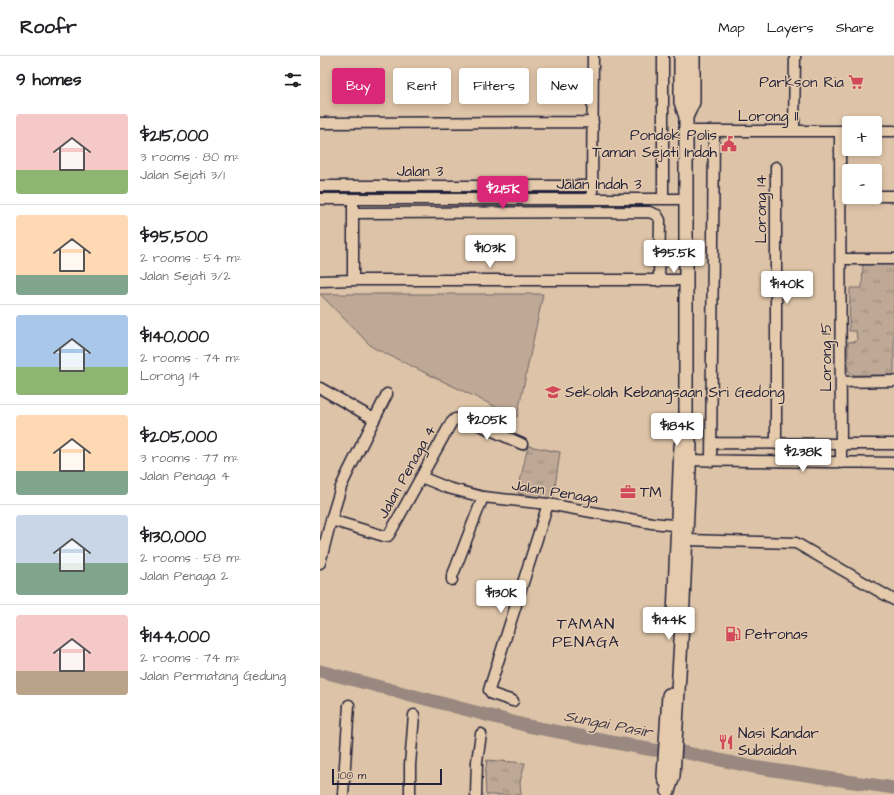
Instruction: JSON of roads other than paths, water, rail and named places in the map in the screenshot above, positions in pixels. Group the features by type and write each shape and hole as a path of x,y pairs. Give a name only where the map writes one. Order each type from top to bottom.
{"main road":[{"path":"686,117 693,102 693,56"},
{"path":"668,793 664,776 669,760 674,617 682,526 685,460 681,446 686,431 686,117 681,102 681,61"},
{"path":"670,742 686,540 682,526"},
{"path":"668,793 673,776 669,760"}],"street":[{"path":"592,199 593,56"},
{"path":"794,56 794,131"},
{"path":"663,199 663,61 681,61"},
{"path":"320,123 593,122"},
{"name":"Lorong 11","path":"686,131 842,131"},
{"path":"711,461 714,131"},
{"path":"882,131 894,131"},
{"name":"Lorong 14","path":"776,167 776,444"},
{"name":"Jalan 3","path":"320,186 592,186"},
{"path":"882,196 894,196"},
{"name":"Jalan Indah 3","path":"320,199 686,199"},
{"path":"353,199 353,280"},
{"name":"Lorong 15","path":"841,463 841,259 844,204"},
{"path":"353,212 650,212 657,215 660,220 659,281"},
{"path":"841,259 894,259"},
{"path":"320,281 686,280"},
{"path":"841,382 894,382"},
{"path":"320,388 374,419"},
{"path":"320,563 341,488 387,394"},
{"name":"Jalan Penaga 4","path":"331,520 388,536 451,423 455,419 466,419 522,444"},
{"path":"712,443 894,444"},
{"path":"685,460 841,463 894,462"},
{"name":"Jalan Penaga","path":"421,477 448,488 483,497 548,504 652,523 682,526"},
{"path":"452,580 483,497"},
{"path":"513,701 492,694 489,690 548,504"},
{"path":"686,540 796,543 894,600"},
{"path":"343,795 349,705"},
{"path":"410,795 410,765 414,715"},
{"path":"476,795 477,761 481,734"}],"waterway":[{"name":"Sungai Pasir","path":"320,671 528,726 653,750 678,751 753,767 894,788"}],"place":[{"name":"Parkson Ria","path":"856,82"},
{"name":"Pondok Polis Taman Sejati Indah","path":"729,144"},
{"name":"Sekolah Kebangsaan Sri Gedong","path":"553,392"},
{"name":"TM","path":"628,492"},
{"name":"Petronas","path":"733,634"},
{"name":"Nasi Kandar Subaidah","path":"726,742"}],"district":[{"name":"TAMAN PENAGA","path":"586,633"}]}
